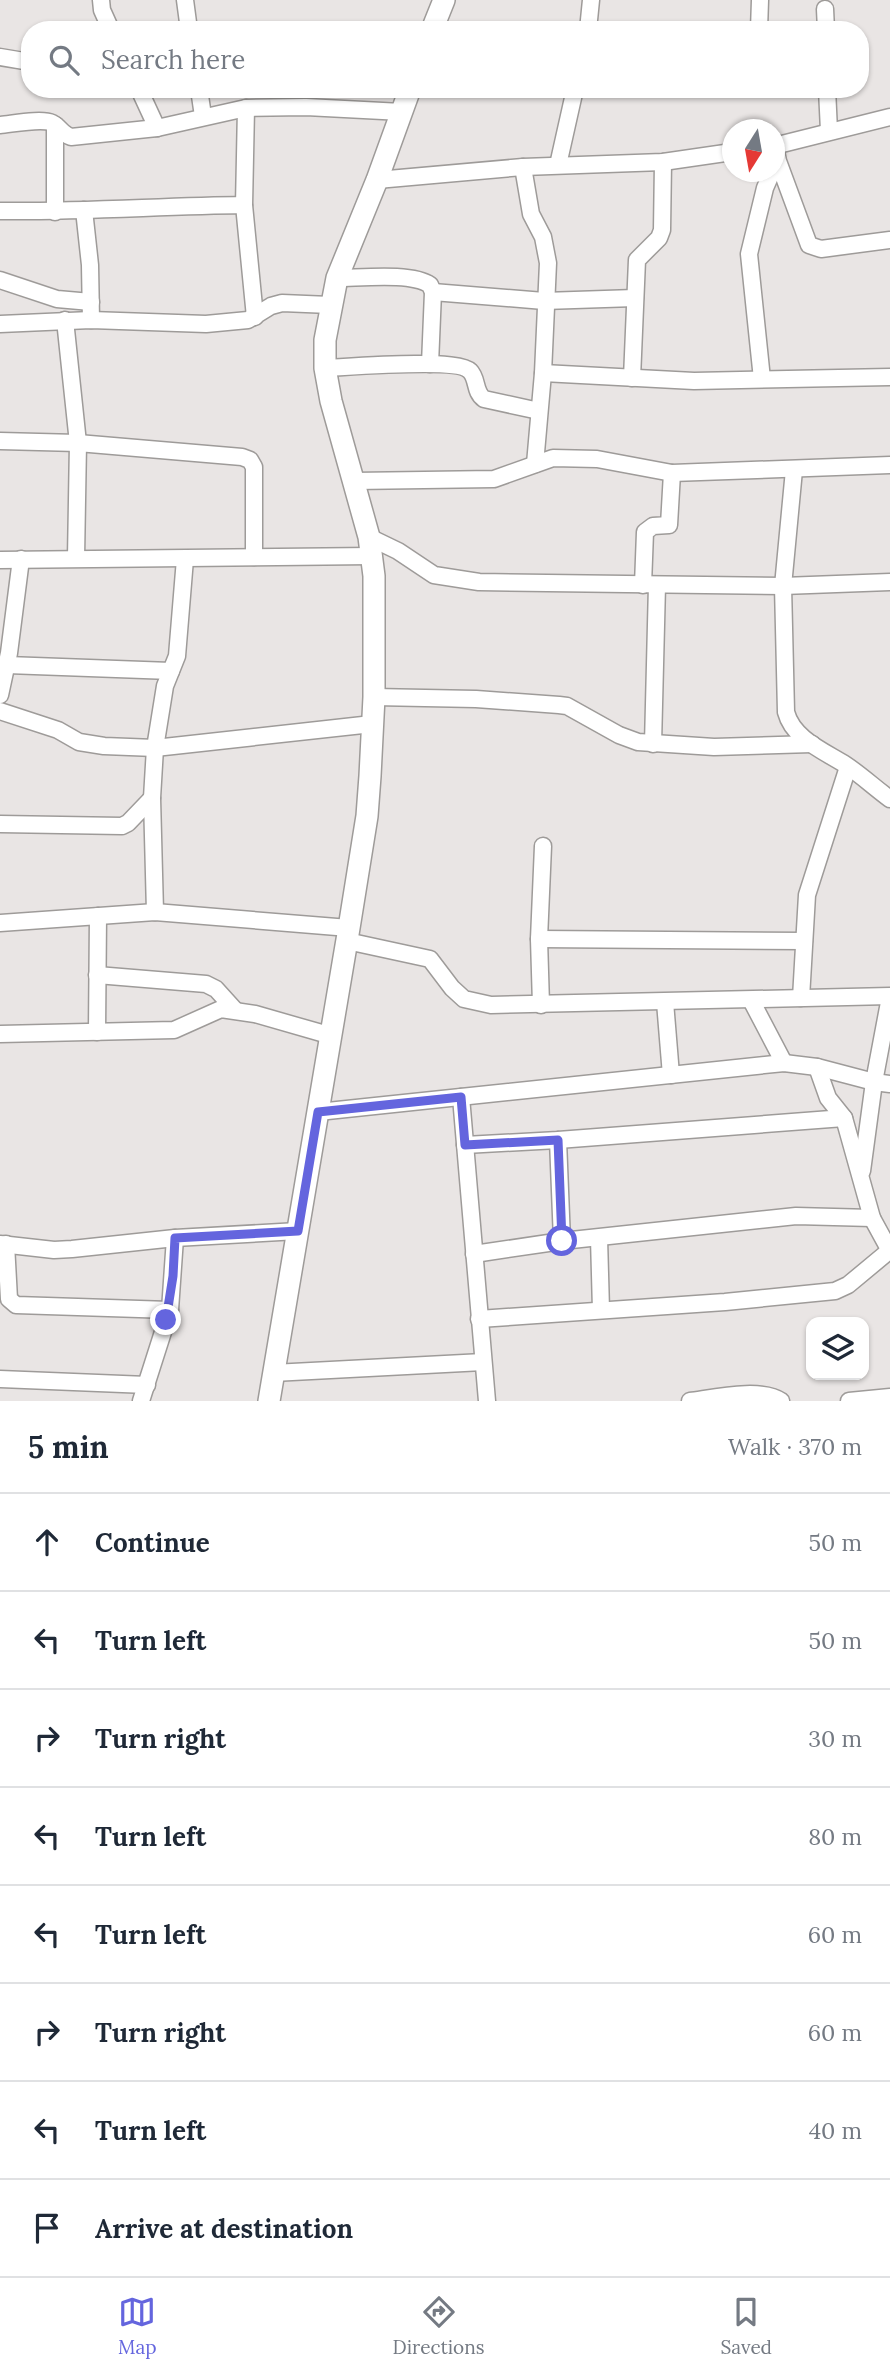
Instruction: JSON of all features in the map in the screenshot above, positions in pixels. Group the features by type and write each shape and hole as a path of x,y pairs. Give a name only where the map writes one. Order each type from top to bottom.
{"street":[{"path":"101,0 107,21"},
{"path":"185,0 188,21"},
{"path":"436,21 444,0"},
{"path":"589,21 591,0"},
{"path":"759,21 760,0"},
{"path":"825,9 825,21"},
{"path":"1,53 21,59"},
{"path":"143,98 157,128"},
{"path":"200,98 203,116"},
{"path":"270,1401 367,816 374,697 375,595 370,546 331,401 325,368 325,340 337,278 407,98"},
{"path":"558,166 573,98"},
{"path":"827,98 829,131"},
{"path":"0,125 45,121 55,125 64,135 71,136 157,128 246,108 306,107 402,112"},
{"path":"246,108 244,205 255,317"},
{"path":"785,153 829,131 890,117"},
{"path":"55,125 55,212"},
{"path":"377,180 523,167 663,162 722,154"},
{"path":"632,378 637,258 659,237 662,230 663,162"},
{"path":"523,167 531,214 543,237 548,262 544,301 543,373 535,464"},
{"path":"762,379 749,254 767,182"},
{"path":"784,182 809,245 821,249 890,240"},
{"path":"0,211 55,212 244,205"},
{"path":"84,211 91,320"},
{"path":"337,278 420,280 430,285 433,292 430,364"},
{"path":"0,280 57,299 91,303"},
{"path":"433,292 544,301 635,298"},
{"path":"0,324 91,320 206,324 255,317 271,306 282,303 330,305"},
{"path":"65,320 78,443 76,558"},
{"path":"325,368 430,364 470,370 480,396 484,399 540,411"},
{"path":"543,373 694,382 890,376"},
{"path":"0,441 78,443 242,457 250,460 254,467 254,557"},
{"path":"354,481 494,479 553,458 597,459 672,473 890,465"},
{"path":"794,470 783,586 788,722 812,744 890,799"},
{"path":"653,744 650,585 645,532 653,526 669,525 672,473"},
{"path":"0,560 254,557 370,546 398,551 434,575 479,583 783,586 890,582"},
{"path":"0,695 21,559"},
{"path":"155,912 152,798 155,748 165,686 177,651 185,559"},
{"path":"5,657 171,671"},
{"path":"374,697 476,699 568,706 619,734 638,742 653,744 713,747 812,744"},
{"path":"0,711 58,730 89,745 155,748 372,724"},
{"path":"801,998 807,895 848,767"},
{"path":"0,824 122,826 152,798"},
{"path":"541,1005 539,939 543,846"},
{"path":"0,923 155,912 348,934 430,959 452,988 464,999 479,1004 890,997 882,1083 862,1176"},
{"path":"97,1032 98,916"},
{"path":"539,939 804,941"},
{"path":"97,975 205,984 216,989 235,1010"},
{"path":"751,1000 784,1063"},
{"path":"665,1002 671,1075"},
{"path":"0,1034 174,1030 197,1022 217,1010 235,1010 332,1036"},
{"path":"318,1112 784,1063 817,1067 882,1083"},
{"path":"479,1319 725,1302 835,1291 848,1285 890,1251 872,1218 844,1118 828,1098 817,1067"},
{"path":"461,1097 487,1401"},
{"path":"465,1145 844,1118"},
{"path":"558,1140 562,1241"},
{"path":"474,1254 562,1241 796,1216 872,1218"},
{"path":"170,1310 16,1305 9,1299 3,1244 54,1250 175,1238 298,1231"},
{"path":"141,1401 170,1310 175,1238"},
{"path":"599,1238 601,1310"},
{"path":"273,1373 483,1362"},
{"path":"0,1379 147,1385"},
{"path":"690,1401 766,1395 781,1401"},
{"path":"849,1401 890,1397"}],"route":[{"path":"166,1320 170,1310 175,1238 298,1231 318,1112 461,1097 465,1145 558,1140 562,1241"}]}
